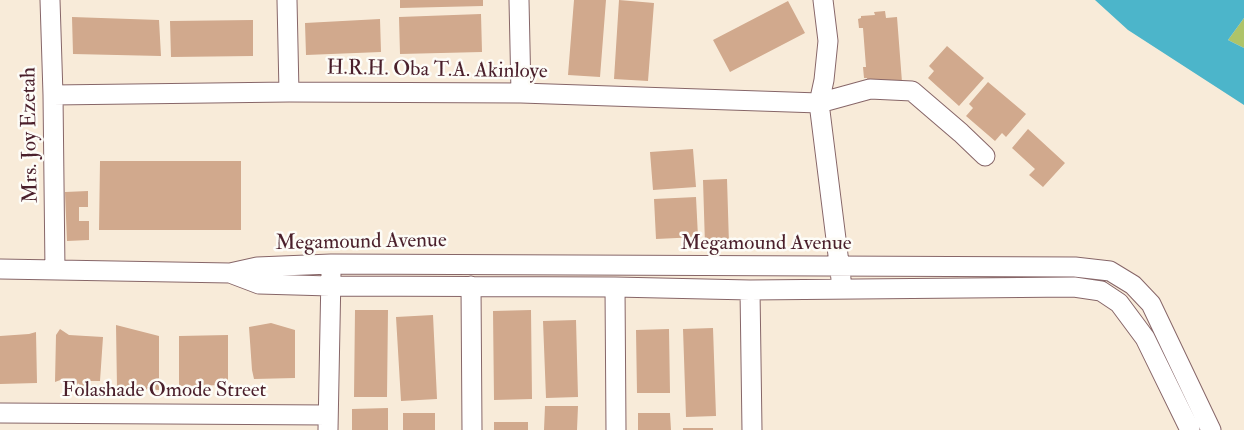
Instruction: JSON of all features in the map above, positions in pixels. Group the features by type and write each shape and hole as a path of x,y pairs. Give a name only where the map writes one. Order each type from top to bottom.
{"street":[{"name":"Mrs. Joy Ezetah","path":"50,0 55,270"},
{"path":"288,0 289,92"},
{"path":"519,0 520,93"},
{"path":"823,0 828,41 824,80 819,103 842,289"},
{"name":"H.R.H. Oba T.A. Akinloye","path":"53,95 289,92 520,93 819,103 870,89 912,91 985,156"},
{"path":"328,422 331,264"},
{"name":"Megamound Avenue","path":"0,269 230,273 257,267 331,264 1075,267 1110,271 1133,285 1151,304 1211,430"},
{"name":"Megamound Avenue","path":"230,273 259,284 330,286 615,286 750,290 1074,287 1101,291 1119,304 1145,338 1190,430"},
{"path":"471,286 472,430"},
{"path":"615,286 616,430"},
{"path":"750,290 752,430"},
{"name":"Folashade Omode Street","path":"0,413 114,422 328,422"}],"green space":[{"path":"1244,18 1244,48 1228,40"}],"water":[{"path":"1095,0 1244,0 1244,18 1228,40 1244,48 1244,105 1128,30"}],"building":[{"path":"400,0 483,0 483,6 400,8"},
{"path":"574,0 606,0 600,77 568,75"},
{"path":"619,0 654,3 648,81 614,79"},
{"path":"788,1 805,33 730,72 713,40"},
{"path":"885,11 886,18 897,17 902,82 868,85 867,78 864,78 863,67 866,67 863,28 859,28 858,19 861,16 875,15 874,12"},
{"path":"481,14 482,52 400,54 399,17"},
{"path":"72,17 159,20 161,56 73,54"},
{"path":"380,19 381,52 306,55 305,23"},
{"path":"253,20 253,56 171,57 170,21"},
{"path":"947,46 984,78 959,106 928,78 934,71 929,66"},
{"path":"988,82 1026,114 1006,137 1002,133 995,141 966,116 973,108 969,104"},
{"path":"1028,129 1065,163 1043,187 1029,175 1035,169 1012,148"},
{"path":"693,149 696,187 653,190 650,152"},
{"path":"100,161 241,161 241,230 99,230"},
{"path":"727,179 729,244 705,245 703,180"},
{"path":"88,191 88,207 79,207 79,221 89,221 89,240 67,241 65,192"},
{"path":"696,197 698,237 656,239 654,199"},
{"path":"355,310 388,310 387,397 354,397"},
{"path":"531,310 532,399 494,400 493,311"},
{"path":"433,315 437,399 401,401 396,317"},
{"path":"576,320 578,397 546,398 543,321"},
{"path":"271,323 295,330 295,378 254,379 249,327"},
{"path":"116,325 159,336 159,390 117,388"},
{"path":"713,328 716,416 686,417 683,329"},
{"path":"60,329 69,335 103,337 100,381 90,381 86,387 81,387 78,383 76,388 66,387 63,379 55,382 56,335"},
{"path":"669,329 670,393 637,393 636,330"},
{"path":"36,332 37,383 0,384 0,336"},
{"path":"228,335 228,385 179,386 179,336"},
{"path":"545,406 578,406 577,430 544,430"},
{"path":"388,408 388,430 352,430 352,409"},
{"path":"403,413 435,413 435,430 403,430"},
{"path":"638,413 670,413 671,430 638,430"},
{"path":"494,422 528,422 528,430 494,430"},
{"path":"683,428 713,428 713,430 683,430"}]}
